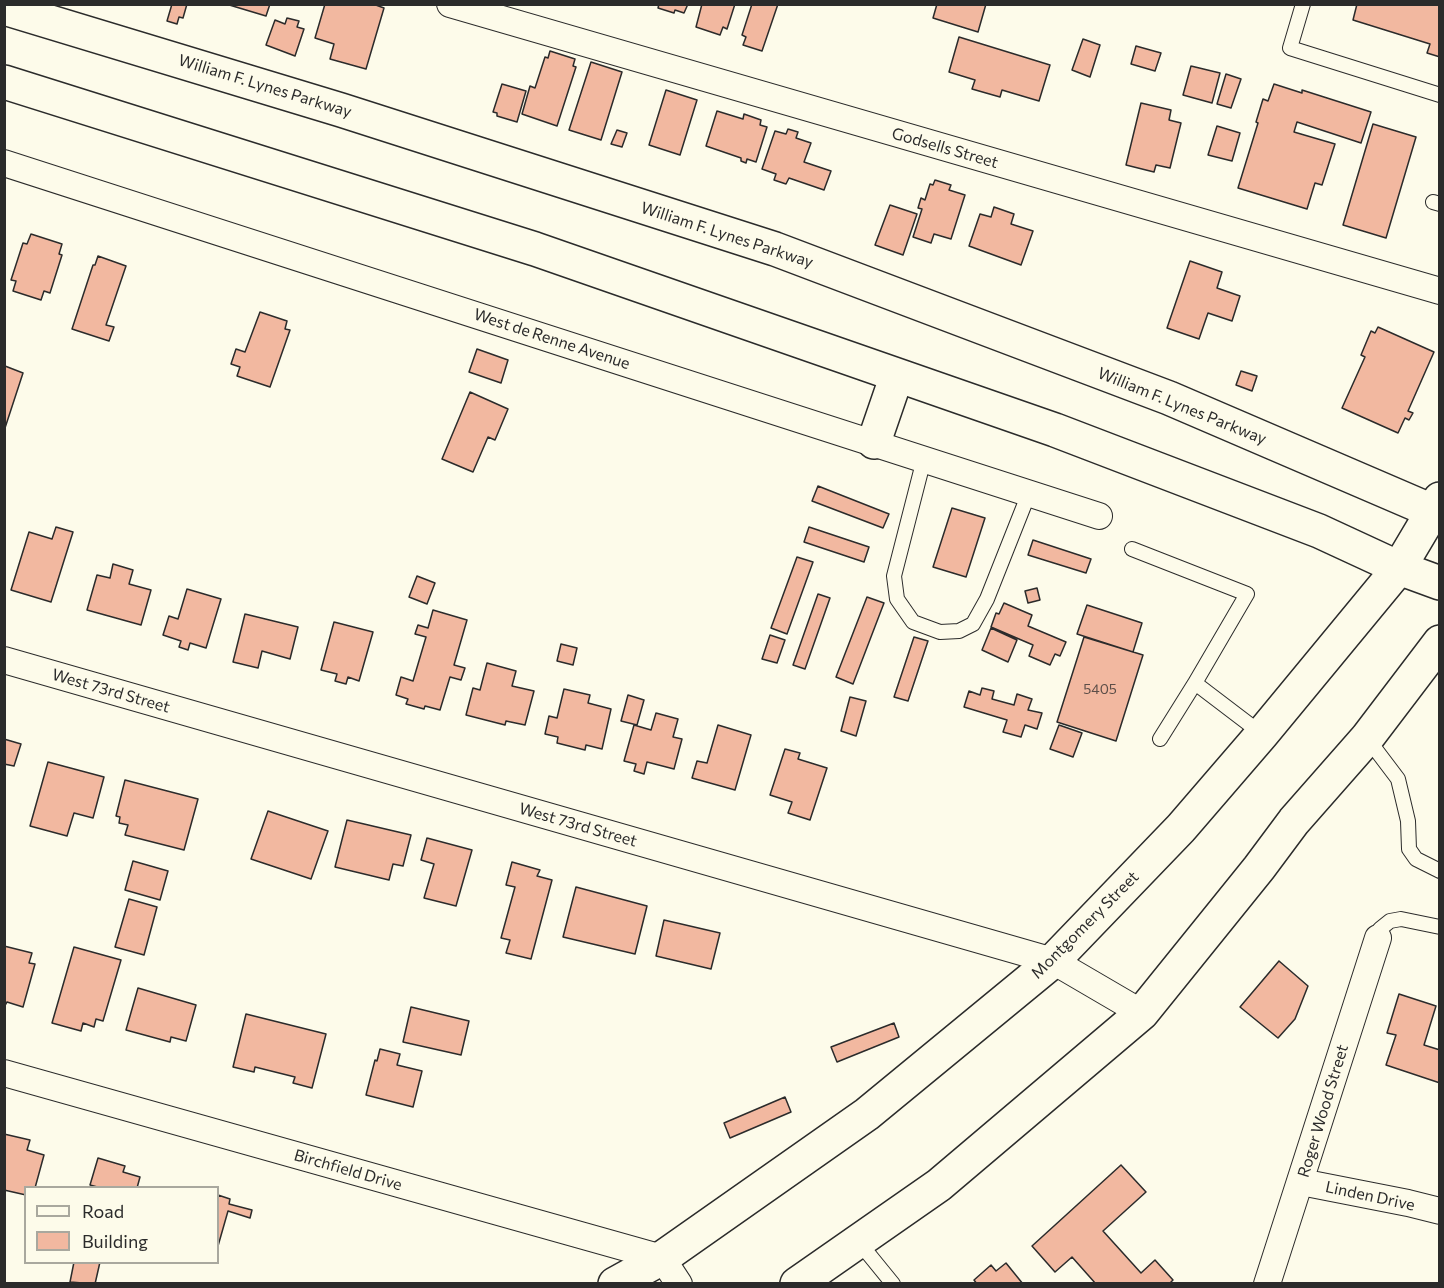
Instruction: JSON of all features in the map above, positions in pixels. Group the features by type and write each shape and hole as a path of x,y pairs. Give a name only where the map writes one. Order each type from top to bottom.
{"main road":[{"name":"William F. Lynes Parkway","path":"4,8 319,103 775,249 1169,398 1437,508"},
{"path":"4,82 536,249 1054,430 1308,527 1399,568 1440,583"},
{"path":"874,442 897,375"},
{"name":"Montgomery Street","path":"615,1284 671,1271 1053,961 1181,828 1263,734 1399,568 1437,508"},
{"path":"797,1284 939,1185 1142,1013 1294,821 1367,738 1440,642"}],"street":[{"name":"Godsells Street","path":"450,4 1440,291"},
{"name":"West de Renne Avenue","path":"4,163 1099,516"},
{"name":"West 73rd Street","path":"4,660 1053,961 1142,1013"},
{"name":"Roger Wood Street","path":"1267,1284 1377,938"},
{"name":"Birchfield Drive","path":"4,1073 671,1271"},
{"name":"Linden Drive","path":"1301,1182 1440,1211"}],"lane":[{"path":"1303,4 1290,48 1440,95"},
{"path":"924,459 894,576 897,599 913,622 940,632 959,631 973,624 987,599 1029,493"},
{"path":"1132,549 1247,594 1160,739"},
{"path":"1195,683 1263,734"},
{"path":"1367,738 1398,779 1408,821 1409,849 1416,859 1440,871"},
{"path":"1377,938 1380,929 1390,921 1401,919 1440,927"},
{"path":"858,1241 893,1284"}],"building":[{"path":"172,4 187,4 183,18 179,17 177,24 167,21"},
{"path":"226,4 270,4 266,16"},
{"path":"325,4 373,4 384,8 366,69 330,59 334,44 315,38"},
{"path":"659,4 688,4 684,13 675,10 674,13 658,8"},
{"path":"702,4 735,4 727,29 723,27 720,35 696,27"},
{"path":"752,4 778,4 762,51 743,45 746,37 742,35"},
{"path":"937,4 986,4 978,32 933,18"},
{"path":"1357,4 1440,4 1440,57 1427,53 1430,44 1353,20"},
{"path":"287,18 299,21 297,27 304,29 295,56 266,45 275,20 285,24"},
{"path":"959,37 1050,65 1039,101 1002,90 1000,97 972,89 975,80 949,72"},
{"path":"1083,39 1100,45 1090,77 1072,70"},
{"path":"1136,46 1161,53 1155,71 1131,64"},
{"path":"550,51 575,59 573,66 576,67 557,126 522,114 530,86 535,88 545,57 548,58"},
{"path":"591,62 622,72 601,140 569,130"},
{"path":"1191,66 1220,73 1212,103 1183,95"},
{"path":"1226,74 1241,79 1231,108 1217,104"},
{"path":"502,84 526,91 517,122 497,116 497,113 493,112"},
{"path":"1274,84 1302,93 1302,90 1371,112 1361,143 1297,122 1294,132 1335,144 1322,185 1315,183 1307,209 1238,188 1263,99 1268,101"},
{"path":"666,90 697,100 680,155 649,145"},
{"path":"1141,103 1171,110 1169,120 1181,123 1170,168 1156,165 1154,172 1126,165"},
{"path":"717,111 743,119 744,114 761,120 760,125 767,127 756,162 747,159 746,163 741,161 741,158 706,146"},
{"path":"1373,124 1416,137 1386,238 1343,225"},
{"path":"1217,126 1240,133 1232,161 1208,155"},
{"path":"788,129 798,132 796,138 811,143 804,162 831,171 824,190 789,178 786,184 774,180 776,174 762,169 775,131 786,134"},
{"path":"617,130 627,133 622,147 611,144"},
{"path":"935,180 951,185 949,190 965,195 951,239 934,234 931,243 913,237 922,209 918,208 921,198 925,200 930,184 933,185"},
{"path":"890,205 917,214 903,255 875,245"},
{"path":"994,207 1014,214 1011,224 1033,231 1021,265 969,246 980,214 991,217"},
{"path":"31,234 62,244 59,254 62,255 50,293 44,291 41,300 13,291 16,281 11,280 23,243 27,244"},
{"path":"98,256 126,266 106,325 114,327 109,341 72,329"},
{"path":"1190,261 1222,272 1217,288 1240,296 1232,321 1208,313 1199,339 1167,328"},
{"path":"260,312 287,321 285,329 290,330 270,387 237,376 240,367 231,364 236,349 245,352"},
{"path":"1378,327 1434,352 1408,411 1413,413 1409,420 1405,418 1398,433 1342,408 1365,357 1361,355 1371,331 1375,333"},
{"path":"477,349 508,360 501,383 469,372"},
{"path":"5,366 23,373 4,431 4,369"},
{"path":"1241,371 1257,376 1252,391 1236,385"},
{"path":"470,392 508,409 495,440 488,437 473,472 442,459"},
{"path":"818,486 889,514 883,528 812,501"},
{"path":"952,508 985,518 966,577 933,567"},
{"path":"56,527 73,532 51,602 11,590 29,532 52,539"},
{"path":"809,527 869,547 864,562 804,542"},
{"path":"1033,540 1091,559 1086,573 1028,555"},
{"path":"797,557 813,562 787,634 771,628"},
{"path":"113,564 133,570 129,584 151,590 141,625 87,610 97,575 110,578"},
{"path":"417,576 435,583 427,604 409,597"},
{"path":"1037,588 1040,600 1028,603 1025,591"},
{"path":"187,589 221,599 206,648 190,643 188,650 179,647 181,641 163,635 169,616 178,619"},
{"path":"818,594 830,598 805,669 793,665"},
{"path":"867,597 884,603 853,684 836,677"},
{"path":"1004,603 1032,615 1028,626 1066,642 1060,656 1055,654 1050,665 1029,656 1033,645 991,627 996,613 999,614"},
{"path":"1087,605 1142,623 1133,652 1077,634"},
{"path":"433,610 467,620 454,665 465,668 461,680 450,677 440,710 406,704 408,699 396,695 401,677 413,681 426,637 415,634 418,625 428,628"},
{"path":"245,614 298,627 290,659 262,651 258,668 233,662"},
{"path":"334,622 373,632 359,681 348,677 346,684 335,681 337,674 321,670"},
{"path":"991,628 1017,640 1008,662 982,650"},
{"path":"770,635 785,640 777,663 762,659"},
{"path":"914,637 928,641 908,701 894,697"},
{"path":"1084,637 1143,655 1116,741 1057,722"},
{"path":"561,644 577,648 573,665 557,661"},
{"path":"487,663 516,671 512,686 534,691 525,725 506,721 505,725 466,715 473,688 480,690"},
{"path":"982,688 994,691 992,699 1014,705 1017,694 1032,699 1028,710 1042,713 1037,729 1025,725 1021,737 1003,732 1007,720 964,707 969,691 980,695"},
{"path":"564,689 590,695 588,703 611,709 602,749 586,745 585,750 557,743 558,737 545,734 549,716 557,718"},
{"path":"628,695 644,700 637,725 621,721"},
{"path":"850,697 866,701 856,736 841,731"},
{"path":"656,713 678,719 673,737 682,739 674,769 647,762 644,774 634,771 636,764 624,761 634,725 651,730"},
{"path":"718,725 751,735 735,790 692,778 697,761 707,763"},
{"path":"1059,725 1082,733 1073,757 1050,749"},
{"path":"4,739 21,744 14,766 4,764"},
{"path":"785,749 800,753 798,759 827,768 810,820 788,813 792,802 770,795"},
{"path":"48,762 104,777 93,818 74,813 67,836 30,826"},
{"path":"125,780 198,799 184,850 125,835 128,825 119,823 120,817 116,816"},
{"path":"268,811 328,831 311,879 251,859"},
{"path":"347,820 411,835 403,866 393,864 389,880 335,867"},
{"path":"427,838 472,850 456,906 424,898 434,864 421,860"},
{"path":"133,861 168,871 160,900 125,890"},
{"path":"512,862 540,870 537,876 552,880 531,959 506,953 510,940 501,938 515,887 506,885"},
{"path":"576,887 647,906 635,954 563,937"},
{"path":"129,899 157,907 144,955 115,947"},
{"path":"664,920 720,933 711,969 656,956"},
{"path":"4,946 32,953 29,963 35,964 23,1007 7,1002 4,1007"},
{"path":"74,947 121,960 103,1021 96,1019 94,1027 83,1023 81,1031 52,1023"},
{"path":"1279,961 1308,986 1295,1019 1278,1038 1240,1007"},
{"path":"138,988 196,1005 186,1041 171,1037 170,1042 126,1030"},
{"path":"1399,994 1436,1006 1424,1045 1440,1050 1440,1083 1386,1065 1396,1035 1387,1033"},
{"path":"411,1007 469,1021 461,1055 403,1042"},
{"path":"246,1014 326,1034 312,1088 293,1083 295,1077 255,1067 254,1072 233,1067"},
{"path":"894,1023 899,1037 837,1062 831,1047"},
{"path":"380,1049 400,1054 397,1065 422,1071 413,1107 366,1095"},
{"path":"785,1097 791,1112 730,1138 724,1123"},
{"path":"4,1134 30,1140 27,1150 44,1155 36,1186 24,1186 24,1195 4,1190"},
{"path":"98,1158 125,1166 123,1172 140,1177 138,1186 90,1185"},
{"path":"1121,1165 1146,1192 1103,1231 1141,1273 1155,1260 1173,1280 1169,1284 1096,1284 1072,1257 1055,1272 1032,1246"},
{"path":"219,1195 230,1199 229,1204 252,1210 250,1218 228,1211 219,1242"},
{"path":"1006,1263 1023,1284 977,1284 974,1280 991,1265 996,1271"},
{"path":"74,1264 100,1264 95,1284 70,1282"}]}
